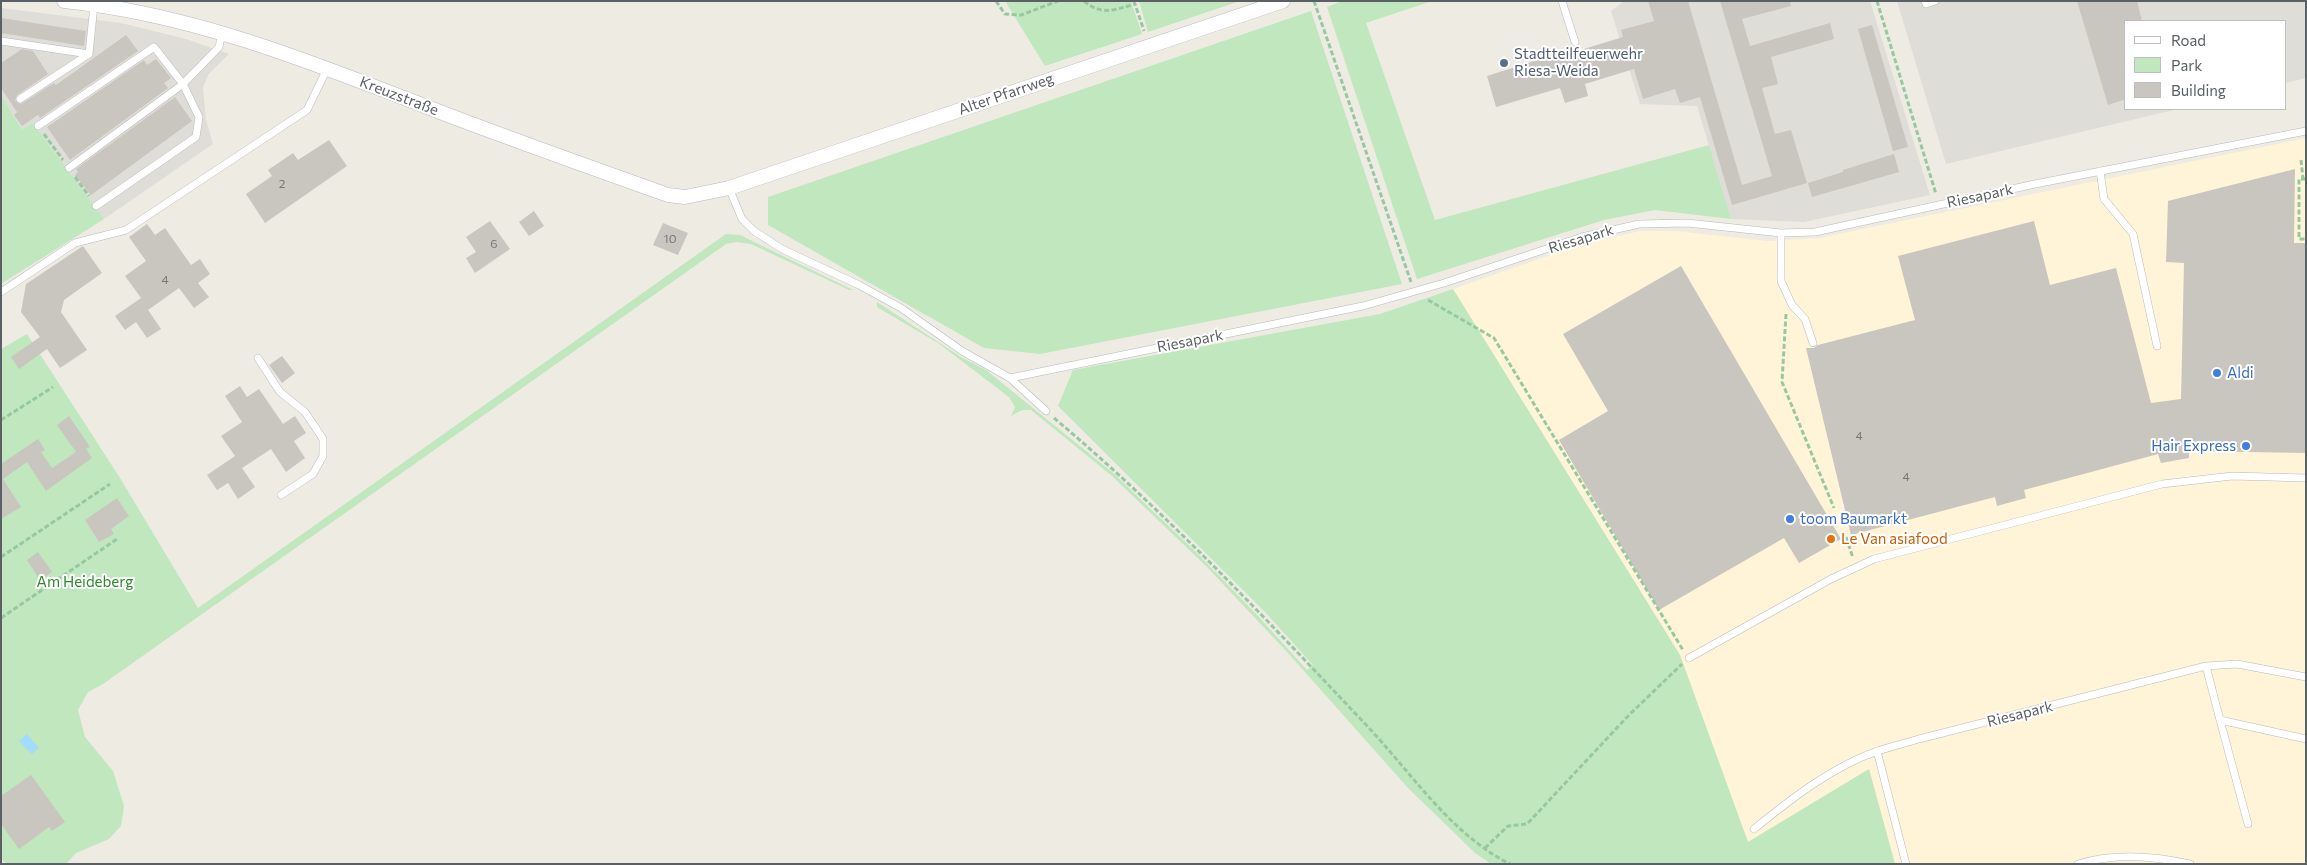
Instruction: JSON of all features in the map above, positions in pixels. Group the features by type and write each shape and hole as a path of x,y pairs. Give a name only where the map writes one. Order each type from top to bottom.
{"street":[{"name":"Kreuzstraße","path":"64,1 94,4 168,19 222,33 327,68 541,151 668,195 685,197 729,188"},
{"name":"Alter Pfarrweg","path":"729,188 1283,1"}],"lane":[{"path":"1562,1 1575,42"},
{"path":"1925,1 1926,4 1935,1"},
{"path":"90,54 94,4"},
{"path":"69,168 183,84 219,47 222,33"},
{"path":"1,41 90,54"},
{"path":"38,126 154,47 183,84 199,117 196,137 96,206"},
{"path":"20,99 90,54"},
{"path":"1,292 75,243 126,230 307,110 327,68"},
{"name":"Riesapark","path":"1010,378 1094,359 1328,314 1414,292 1582,237 1639,224 1688,223 1781,233 1815,232 2100,171 2160,161 2306,131"},
{"path":"2100,171 2104,199 2133,234 2157,346"},
{"path":"729,188 742,219 754,231 782,249 859,285 901,308 962,351 1010,378 1046,411"},
{"path":"1781,233 1781,281 1792,305 1805,320 1813,342"},
{"path":"258,358 280,392 305,412 323,439 323,456 313,474 281,495"},
{"path":"1689,658 1757,619 1874,559 2162,484 2232,476 2306,478"},
{"name":"Riesapark","path":"1754,828 1801,793 1838,770 1877,751 2206,666 2237,664 2306,677"},
{"path":"2206,666 2248,824"},
{"path":"2220,720 2306,739"},
{"path":"1877,751 1906,864"},
{"path":"2078,864 2125,856 2169,859 2190,864"}],"path":[{"path":"996,1 1005,14 1020,15 1058,1"},
{"path":"1084,1 1093,9 1108,11 1135,3 1150,46"},
{"path":"1314,1 1414,292 1494,338 1670,632 1689,658 1629,715 1527,824 1508,826 1485,848"},
{"path":"1877,1 1939,205"},
{"path":"2301,160 2304,179 2299,179 2298,239 2306,239"},
{"path":"1792,305 1785,315 1782,382 1834,508"},
{"path":"1,420 53,387"},
{"path":"1046,411 1200,550 1370,729 1447,815 1485,848 1510,864"},
{"path":"1,558 110,484"},
{"path":"1846,537 1857,567"},
{"path":"1,618 117,539"}],"shaded area":[{"path":"1624,1 1870,1 1930,195 1804,222 1731,219 1697,106 1640,104 1611,11"},
{"path":"1897,1 2306,1 2306,78 2287,83 2287,20 2124,20 2124,110 2174,110 1946,164"},
{"path":"1,8 121,23 186,39 229,54 208,75 203,88 206,120 213,144 104,219 33,123 22,130 1,95"},
{"path":"2306,138 2306,864 1895,864 1869,769 1748,842 1680,655 1453,289 1582,244 1640,231 1676,231 1767,241 1819,238"}],"green space":[{"path":"1005,1 1131,1 1142,34 1045,66"},
{"path":"1139,1 1240,1 1148,32"},
{"path":"1342,1 1432,1 1366,23 1435,220 1709,145 1731,219 1655,210 1604,220 1417,279 1327,7"},
{"path":"1311,11 1402,284 1040,354 984,348 768,225 768,197"},
{"path":"1,95 22,130 33,123 104,219 1,284"},
{"name":"Am Heideberg","path":"726,234 740,235 853,290 849,290 751,244 736,242 726,244 103,684 88,692 78,710 85,737 113,771 124,806 121,826 109,839 76,853 66,864 7,864 1,859 1,349 27,334 120,478 198,608"},
{"path":"1453,289 1680,655 1748,842 1869,769 1895,864 1491,864 1475,853 1408,788 1288,653 1206,566 1112,476 1031,410 1022,410 1011,416 1015,407 1009,397 938,343 877,307 877,302 961,357 986,370 1112,472 1197,553 1307,670 1313,665 1265,612 1058,406 1073,370 1380,314"}],"water":[{"path":"27,734 39,748 32,754 19,741"}],"building":[{"path":"1648,1 1688,1 1742,185 1772,176 1720,1 1790,1 1791,6 1742,19 1750,46 1830,23 1834,39 1771,57 1778,84 1762,88 1775,134 1791,130 1807,183 1732,205 1700,97 1680,103 1675,89 1643,99 1634,69 1585,84 1588,96 1565,103 1560,88 1496,107 1487,76 1550,56 1551,59 1623,37 1621,30 1654,21"},
{"path":"2077,1 2137,1 2142,20 2124,20 2124,100 2108,105"},
{"path":"1,18 86,31 84,46 1,33"},
{"path":"1872,25 1908,147 1893,151 1858,29"},
{"path":"126,35 138,51 40,118 38,115 22,126 14,115 17,112 1,88 1,63 22,49 33,51 48,74 17,95 15,101 21,104 54,83 56,85"},
{"path":"156,59 171,78 164,83 168,88 70,160 47,127 144,60 147,65"},
{"path":"175,97 192,121 91,195 75,175 78,172 76,169"},
{"path":"329,140 347,166 265,223 246,194 272,176 268,170 293,153 298,160"},
{"path":"1894,154 1899,172 1812,197 1808,183"},
{"path":"2295,169 2294,243 2306,243 2306,453 2189,451 2189,458 2161,463 2158,454 2024,490 2026,498 1997,506 1995,497 1851,535 1806,348 1814,348 1818,345 1915,320 1898,256 2034,221 2050,285 2116,268 2151,403 2181,399 2184,263 2166,262 2168,201"},
{"path":"534,211 544,226 529,236 519,222"},
{"path":"490,221 510,249 475,273 466,258 476,252 466,237"},
{"path":"663,223 688,233 678,255 653,245"},
{"path":"147,224 155,235 165,228 191,265 200,259 210,274 198,283 209,297 194,308 179,288 148,310 161,329 147,338 136,322 125,330 115,316 141,298 125,276 146,261 129,237"},
{"path":"83,246 102,273 64,300 61,312 87,350 60,368 47,349 19,369 11,357 40,337 21,312 26,284"},
{"path":"1681,266 1841,539 1799,563 1784,538 1659,610 1559,440 1608,411 1563,334"},
{"path":"282,356 295,373 282,383 269,365"},
{"path":"240,386 247,397 259,389 283,424 295,416 306,433 294,441 305,458 286,472 271,449 242,468 255,487 238,499 228,483 217,490 207,475 235,456 221,436 242,422 225,396"},
{"path":"69,416 90,447 86,449 92,458 46,491 27,462 3,479 21,507 1,519 1,464 38,439 45,450 41,452 52,468 76,452 57,425"},
{"path":"117,498 129,516 111,529 114,534 99,542 85,520"},
{"path":"38,552 52,572 40,580 27,560"},
{"path":"31,775 65,822 52,831 49,827 19,849 1,824 1,796"}],"place":[{"name":"Stadtteilfeuerwehr Riesa-Weida","path":"1504,63"},
{"name":"Aldi","path":"2217,373"},
{"name":"Hair Express","path":"2246,446"},
{"name":"toom Baumarkt","path":"1790,519"},
{"name":"Le Van asiafood","path":"1831,539"}]}
